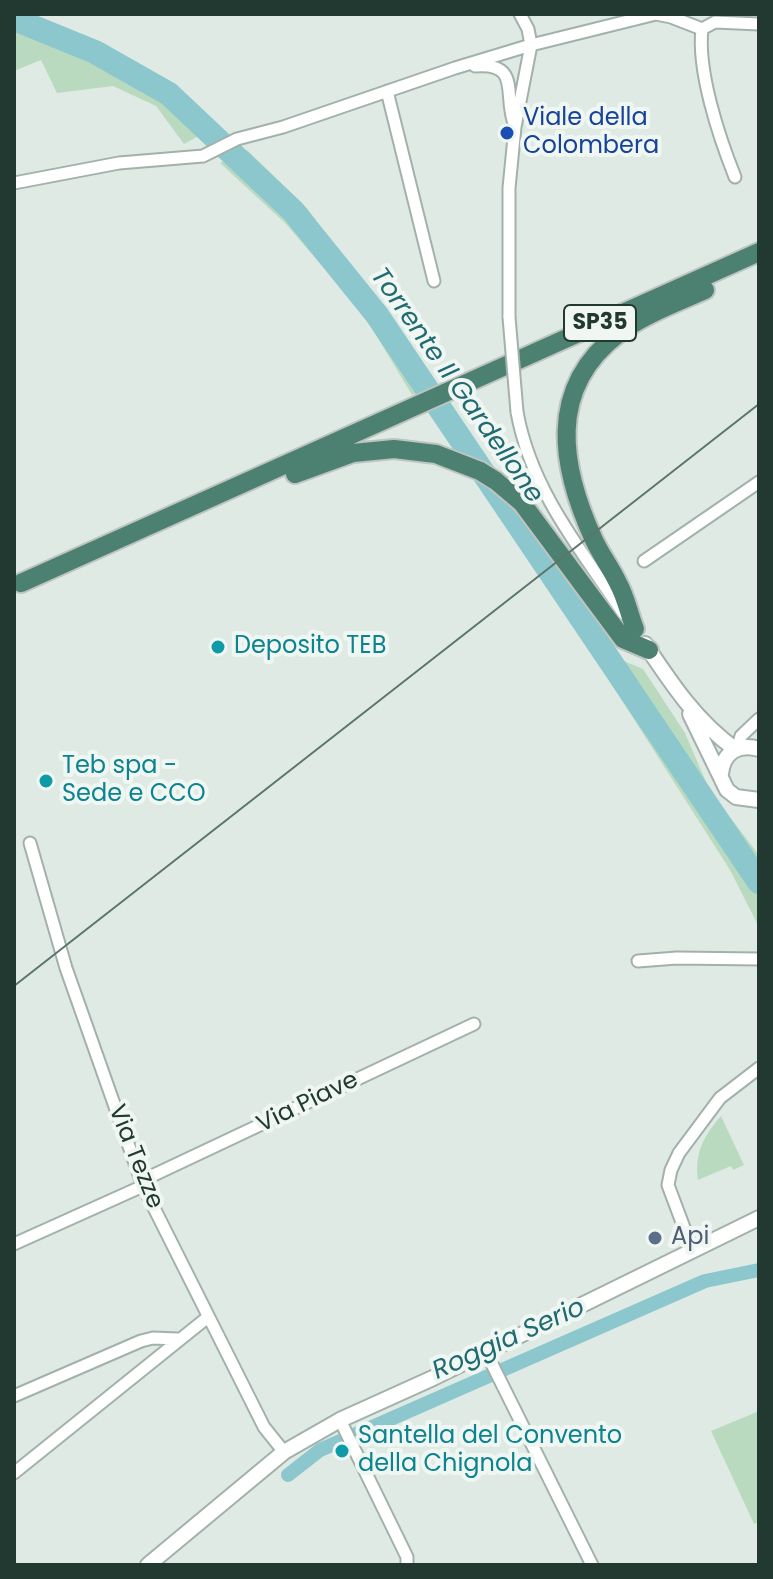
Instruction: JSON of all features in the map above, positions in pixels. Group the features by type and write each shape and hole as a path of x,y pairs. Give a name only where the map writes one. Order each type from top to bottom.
{"highway":[{"name":"SP35","path":"18,585 758,253"},
{"path":"635,629 619,583 594,540 579,504 569,470 566,430 574,389 599,350 620,332 722,282 758,253"},
{"path":"18,585 334,458 394,449 416,451 452,459 496,481 522,503 623,639 649,650"}],"street":[{"path":"520,14 528,29 531,45 515,127 509,188 509,317 517,412 528,456 546,497 686,703 713,732 736,748 749,746 759,749"},
{"path":"14,183 119,163 203,156 237,139 283,127 455,68 615,19 656,14 702,29 715,22 759,24"},
{"path":"702,29 702,62 724,148 735,177"},
{"path":"455,68 484,66 504,71 510,83 508,106 515,127"},
{"path":"387,91 434,281"},
{"path":"644,561 759,482"},
{"path":"686,703 727,790 736,797 756,799"},
{"path":"721,774 724,759 759,719"},
{"name":"Via Tezze","path":"30,843 62,956 142,1184 264,1427 271,1440 284,1452"},
{"path":"638,961 759,959"},
{"name":"Via Piave","path":"14,1244 474,1024"},
{"path":"692,1249 668,1185 671,1170 679,1153 720,1098 759,1068"},
{"path":"148,1565 284,1452 340,1420 759,1218"},
{"path":"14,1473 208,1317"},
{"path":"14,1396 141,1341 178,1339"},
{"path":"486,1352 592,1565"},
{"path":"340,1420 407,1557 407,1565"}],"green space":[{"path":"14,14 22,14 155,80 215,127 184,144 156,106 113,86 57,93 41,60 14,71"},
{"path":"247,150 307,208 433,384 412,395 362,312 285,223 220,163"},
{"path":"559,574 619,659 643,669 685,733 710,791 759,855 759,927 730,870 547,583"},
{"path":"721,1116 744,1165 733,1170 731,1166 698,1180 702,1145"},
{"path":"759,1411 759,1522 754,1524 711,1431"}],"waterway":[{"name":"Torrente Il Gardellone","path":"14,19 95,52 169,94 293,211 377,315 759,882"},
{"name":"Roggia Serio","path":"288,1475 320,1450 705,1281 759,1270"}],"tram line":[{"path":"14,986 759,404"}],"place":[{"name":"Viale della Colombera","path":"507,133"},
{"name":"Deposito TEB","path":"218,647"},
{"name":"Teb spa - Sede e CCO","path":"46,781"},
{"name":"Api","path":"655,1238"},
{"name":"Santella del Convento della Chignola","path":"342,1451"}]}
